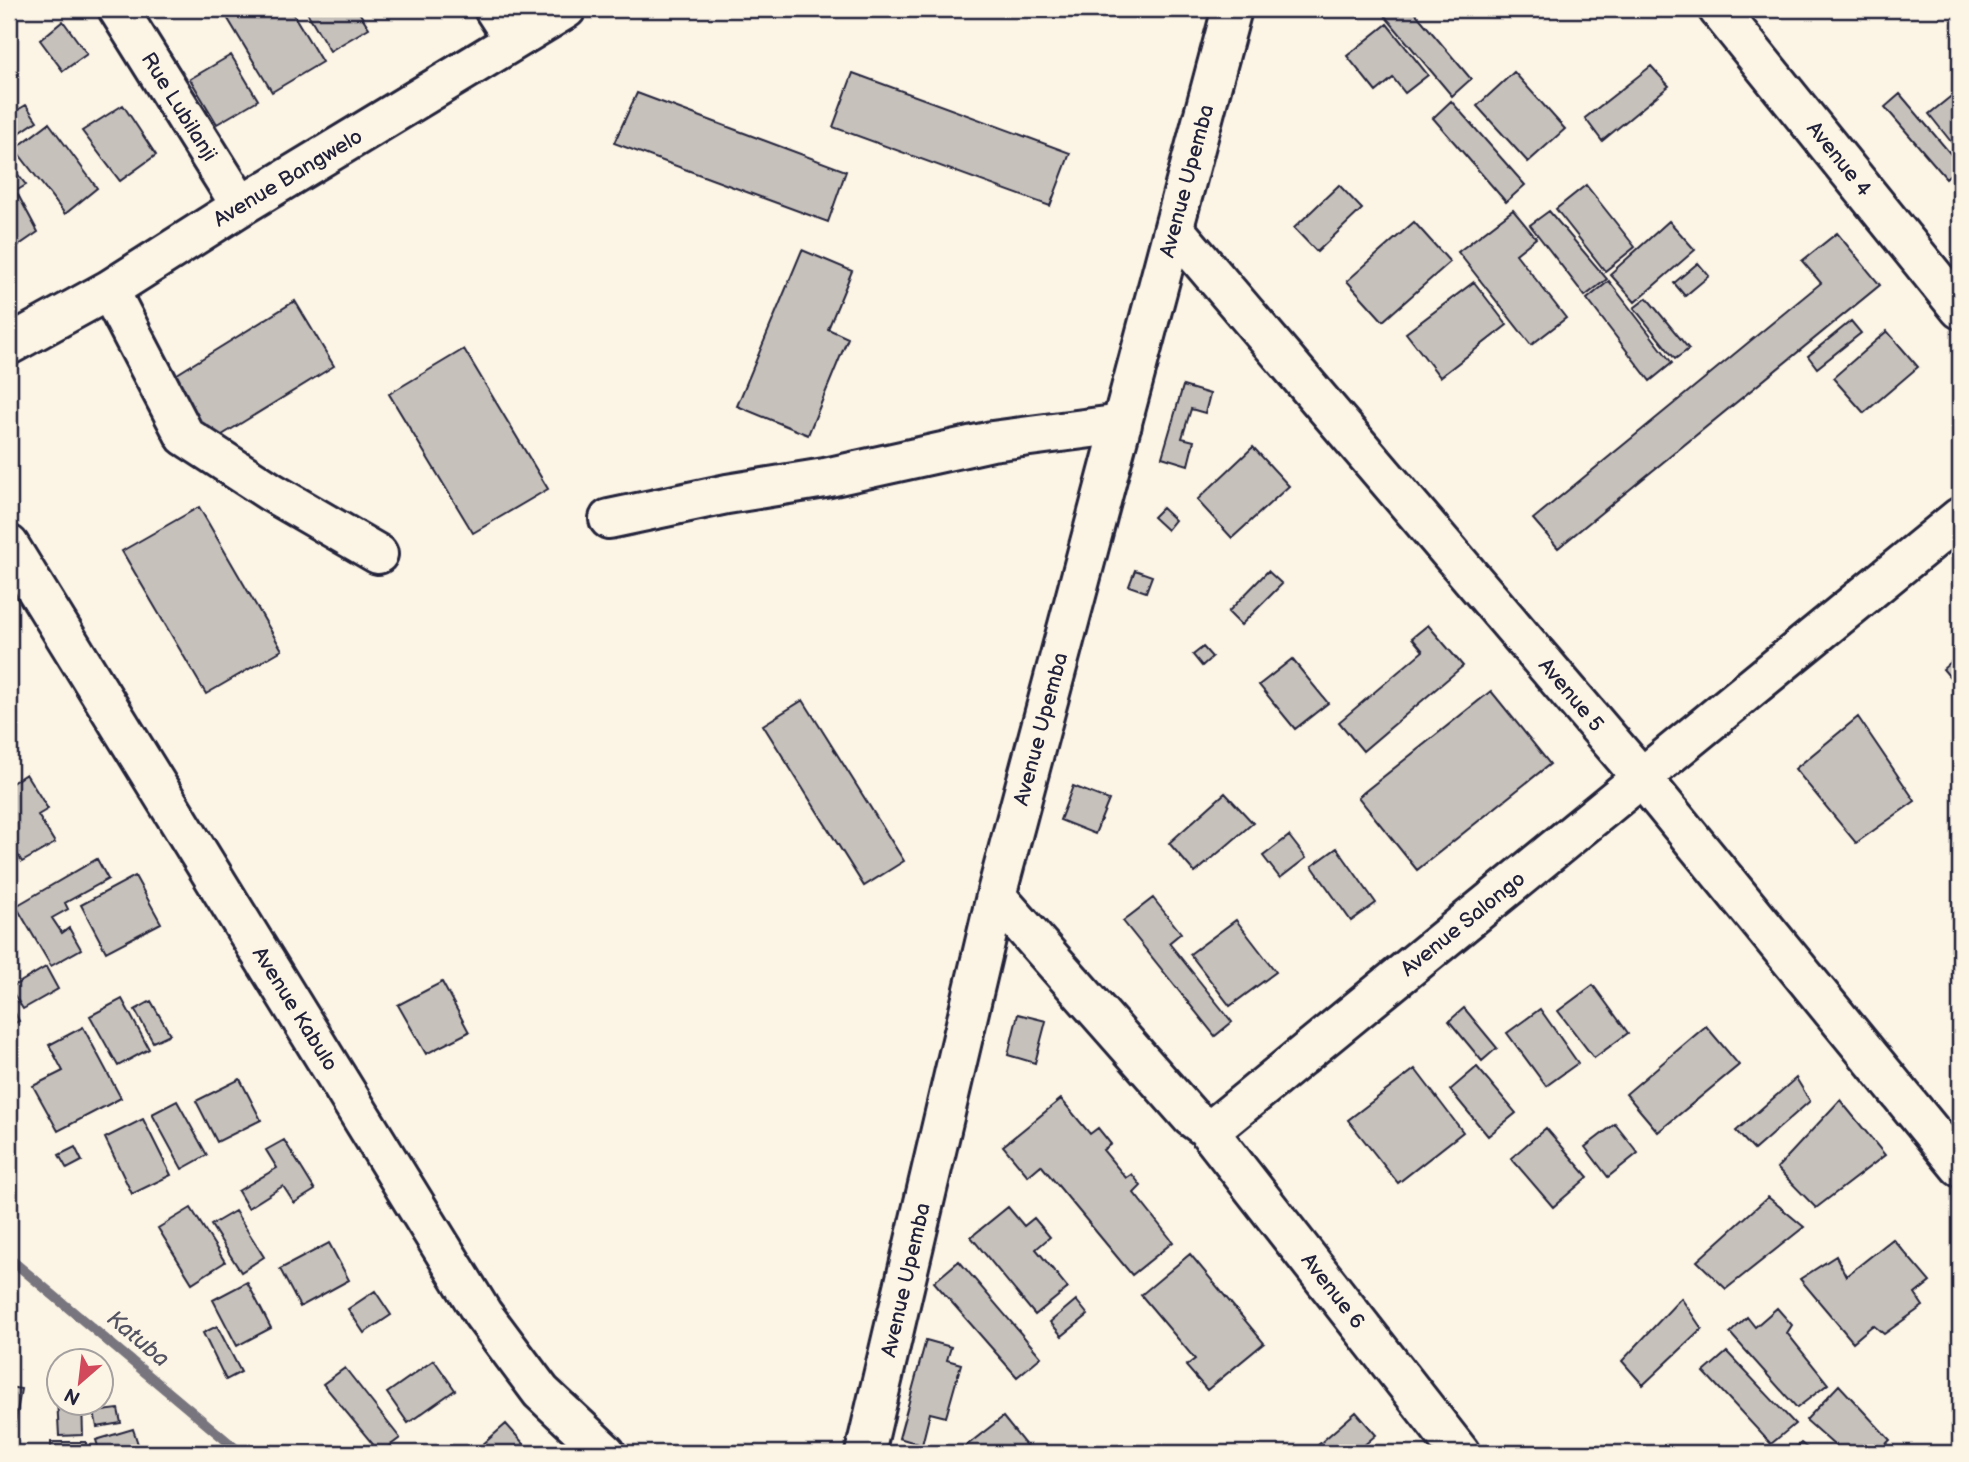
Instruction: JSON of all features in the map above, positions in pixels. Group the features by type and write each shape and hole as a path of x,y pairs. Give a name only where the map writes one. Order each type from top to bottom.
{"street":[{"name":"Rue Lubilanji","path":"118,9 240,206"},
{"name":"Avenue Bangwelo","path":"9,345 108,290 240,206 504,25 566,9"},
{"name":"Avenue Upemba","path":"865,1453 996,896 1233,9"},
{"name":"Avenue 4","path":"1718,9 1960,309"},
{"name":"Avenue 5","path":"1174,229 1642,778 1960,1167"},
{"path":"108,290 185,436 271,492 378,554"},
{"path":"609,519 727,494 825,478 992,441 1122,424"},
{"name":"Avenue Salongo","path":"1206,1128 1223,1121 1960,517"},
{"name":"Avenue Kabulo","path":"9,545 482,1313 541,1392 606,1453"},
{"path":"996,896 1191,1117 1206,1128"},
{"name":"Avenue 6","path":"1206,1128 1460,1453"}],"building":[{"path":"222,9 290,9 322,62 272,92"},
{"path":"305,9 357,9 369,28 330,51"},
{"path":"1379,9 1412,9 1471,79 1452,96"},
{"path":"63,21 87,54 63,71 40,40"},
{"path":"1387,24 1428,75 1405,93 1393,78 1376,92 1347,56"},
{"path":"231,55 258,100 217,124 190,79"},
{"path":"1651,66 1669,86 1602,141 1585,118"},
{"path":"1514,72 1565,129 1528,162 1477,106"},
{"path":"853,73 1070,153 1050,206 833,127"},
{"path":"1960,89 1960,153 1929,114"},
{"path":"637,93 846,171 828,222 614,143"},
{"path":"1900,94 1960,165 1946,178 1885,107"},
{"path":"1451,101 1525,185 1506,202 1433,118"},
{"path":"26,105 37,121 9,140 9,115"},
{"path":"123,105 156,155 120,181 82,131"},
{"path":"49,123 97,188 65,214 15,149"},
{"path":"9,163 26,185 16,191 38,232 9,252"},
{"path":"1339,185 1362,209 1317,252 1294,228"},
{"path":"1586,185 1635,247 1605,271 1556,209"},
{"path":"1513,210 1536,238 1516,254 1566,318 1531,345 1458,252"},
{"path":"1549,211 1607,279 1585,296 1530,225"},
{"path":"1669,221 1695,250 1635,302 1610,274"},
{"path":"1414,222 1450,262 1383,321 1347,281"},
{"path":"1837,233 1880,285 1558,548 1533,519 1821,283 1802,261"},
{"path":"802,250 852,271 828,329 848,338 808,435 737,406"},
{"path":"1698,263 1709,276 1685,296 1674,283"},
{"path":"1609,281 1672,363 1650,381 1587,299"},
{"path":"1474,282 1507,325 1440,377 1406,333"},
{"path":"1647,298 1689,349 1675,359 1634,308"},
{"path":"295,301 334,366 209,443 169,379"},
{"path":"1851,321 1861,333 1817,368 1808,356"},
{"path":"1887,331 1918,367 1864,413 1833,378"},
{"path":"464,349 548,489 473,533 389,394"},
{"path":"1183,386 1210,394 1205,413 1191,409 1182,438 1194,441 1188,465 1162,457"},
{"path":"1253,447 1289,486 1232,538 1197,500"},
{"path":"199,507 282,650 206,694 122,551"},
{"path":"1162,508 1175,520 1167,530 1153,517"},
{"path":"1135,570 1152,576 1146,592 1129,586"},
{"path":"1268,571 1282,584 1241,625 1228,612"},
{"path":"1428,625 1463,666 1363,751 1339,722 1423,651 1412,638"},
{"path":"1203,647 1212,657 1202,666 1193,655"},
{"path":"1960,654 1960,689 1943,669"},
{"path":"1292,659 1328,703 1295,729 1259,685"},
{"path":"1491,691 1550,764 1417,870 1358,797"},
{"path":"803,700 904,861 864,886 763,725"},
{"path":"1858,717 1915,801 1856,843 1795,769"},
{"path":"26,774 48,809 38,815 55,843 22,862 9,840 9,785"},
{"path":"1073,786 1109,800 1095,834 1060,820"},
{"path":"1225,793 1253,823 1195,873 1169,843"},
{"path":"1289,836 1306,858 1280,878 1263,856"},
{"path":"1337,848 1376,903 1351,921 1312,866"},
{"path":"97,859 108,879 65,903 68,909 52,918 62,933 69,928 81,949 51,966 16,906"},
{"path":"135,876 161,923 106,952 81,905"},
{"path":"1153,898 1181,933 1169,943 1232,1022 1215,1036 1123,921"},
{"path":"1236,920 1276,972 1230,1006 1190,954"},
{"path":"46,967 58,989 23,1009 10,988"},
{"path":"442,982 469,1032 426,1054 398,1005"},
{"path":"1593,985 1628,1033 1594,1058 1558,1011"},
{"path":"122,999 149,1049 118,1066 90,1016"},
{"path":"9,1001 19,1021 9,1026"},
{"path":"151,1001 170,1034 153,1042 135,1010"},
{"path":"1464,1008 1497,1048 1482,1061 1449,1021"},
{"path":"1540,1009 1578,1063 1546,1086 1507,1033"},
{"path":"1018,1014 1046,1021 1035,1063 1008,1055"},
{"path":"1706,1026 1739,1065 1658,1132 1626,1094"},
{"path":"83,1027 121,1098 58,1131 33,1086 63,1071 49,1045"},
{"path":"1477,1067 1516,1113 1488,1136 1450,1090"},
{"path":"1415,1069 1463,1132 1398,1183 1348,1120"},
{"path":"1796,1078 1810,1101 1754,1150 1736,1131"},
{"path":"240,1079 261,1120 217,1142 196,1101"},
{"path":"1061,1099 1090,1134 1098,1128 1111,1144 1103,1150 1126,1178 1132,1174 1141,1186 1134,1193 1173,1242 1132,1275 1041,1165 1028,1176 1003,1146"},
{"path":"1840,1100 1885,1155 1816,1208 1777,1168"},
{"path":"177,1101 207,1155 182,1169 152,1114"},
{"path":"143,1119 171,1175 132,1194 105,1138"},
{"path":"1615,1124 1638,1153 1608,1177 1585,1147"},
{"path":"1546,1128 1588,1177 1553,1207 1511,1158"},
{"path":"284,1140 315,1190 294,1203 283,1186 248,1208 238,1191 277,1168 266,1150"},
{"path":"75,1147 82,1161 67,1169 59,1155"},
{"path":"1768,1197 1804,1227 1726,1289 1697,1261"},
{"path":"1008,1207 1024,1226 1034,1218 1050,1237 1036,1249 1068,1288 1035,1315 971,1237"},
{"path":"191,1208 225,1262 192,1283 158,1228"},
{"path":"235,1211 264,1257 241,1272 211,1225"},
{"path":"1893,1239 1930,1282 1915,1294 1923,1306 1884,1334 1873,1325 1853,1342 1800,1279 1836,1256 1846,1276"},
{"path":"329,1243 349,1280 300,1307 280,1269"},
{"path":"1190,1254 1264,1343 1207,1390 1186,1366 1195,1359 1141,1295"},
{"path":"959,1261 1041,1357 1017,1377 934,1282"},
{"path":"247,1282 271,1328 237,1346 213,1300"},
{"path":"375,1291 391,1315 364,1333 348,1309"},
{"path":"1681,1298 1702,1329 1643,1385 1622,1361"},
{"path":"1076,1300 1088,1315 1062,1336 1050,1322"},
{"path":"1777,1308 1792,1325 1787,1333 1828,1384 1797,1408 1730,1333 1747,1317 1755,1327"},
{"path":"217,1326 241,1372 226,1380 203,1333"},
{"path":"926,1340 951,1347 947,1360 961,1364 946,1417 930,1413 922,1445 899,1438"},
{"path":"1727,1352 1795,1424 1771,1444 1704,1372"},
{"path":"434,1360 455,1390 408,1423 387,1393"},
{"path":"345,1368 400,1438 380,1453 323,1384"},
{"path":"1839,1385 1890,1440 1877,1453 1843,1453 1806,1420"},
{"path":"9,1387 21,1389 10,1453 9,1453"},
{"path":"116,1409 121,1423 97,1427 95,1416 116,1416"},
{"path":"1356,1412 1376,1435 1355,1453 1309,1453"},
{"path":"58,1416 82,1416 83,1435 59,1436"},
{"path":"1003,1417 1032,1453 957,1453"},
{"path":"506,1424 532,1453 473,1453"},
{"path":"133,1429 141,1453 100,1453 96,1440"},
{"path":"51,1442 86,1442 86,1453 51,1453"},
{"path":"1801,1443 1813,1453 1790,1453"}],"waterway":[{"name":"Katuba","path":"9,1258 241,1453"}]}
